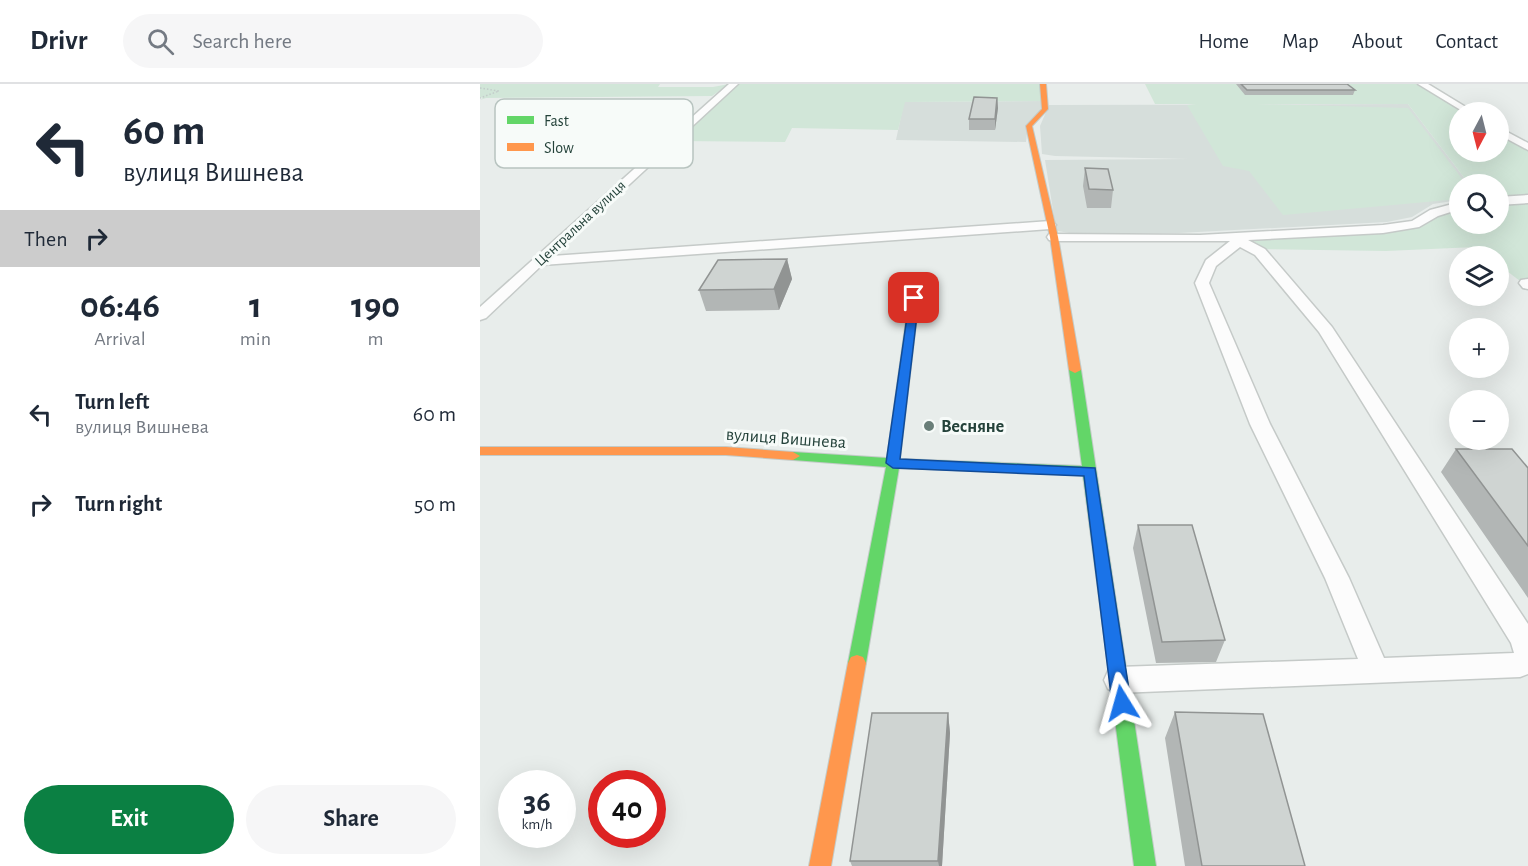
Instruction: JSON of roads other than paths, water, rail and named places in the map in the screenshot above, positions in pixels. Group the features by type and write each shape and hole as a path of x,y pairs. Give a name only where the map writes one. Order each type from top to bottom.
{"street":[{"name":"Центральна вулиця","path":"693,119 734,84"},
{"path":"1043,84 1045,109 1029,126 1052,231 1090,471 1145,866"},
{"path":"1422,84 1453,102"},
{"path":"1509,136 1528,147"},
{"name":"Центральна вулиця","path":"480,315 640,168"},
{"path":"1509,200 1528,199"},
{"path":"539,261 1052,231 1236,239 1401,227 1415,224 1449,207"},
{"path":"1260,252 1264,243 1274,235"},
{"path":"1118,680 1520,665 1528,657 1523,639 1326,330 1260,252 1236,239"},
{"path":"1236,239 1209,263 1202,283 1260,424 1337,578 1376,670"},
{"path":"820,866 893,463 914,298"},
{"name":"вулиця Вишнева","path":"480,451 726,451 893,463 1090,471"}],"place":[{"name":"Весняне","path":"929,426"}]}
